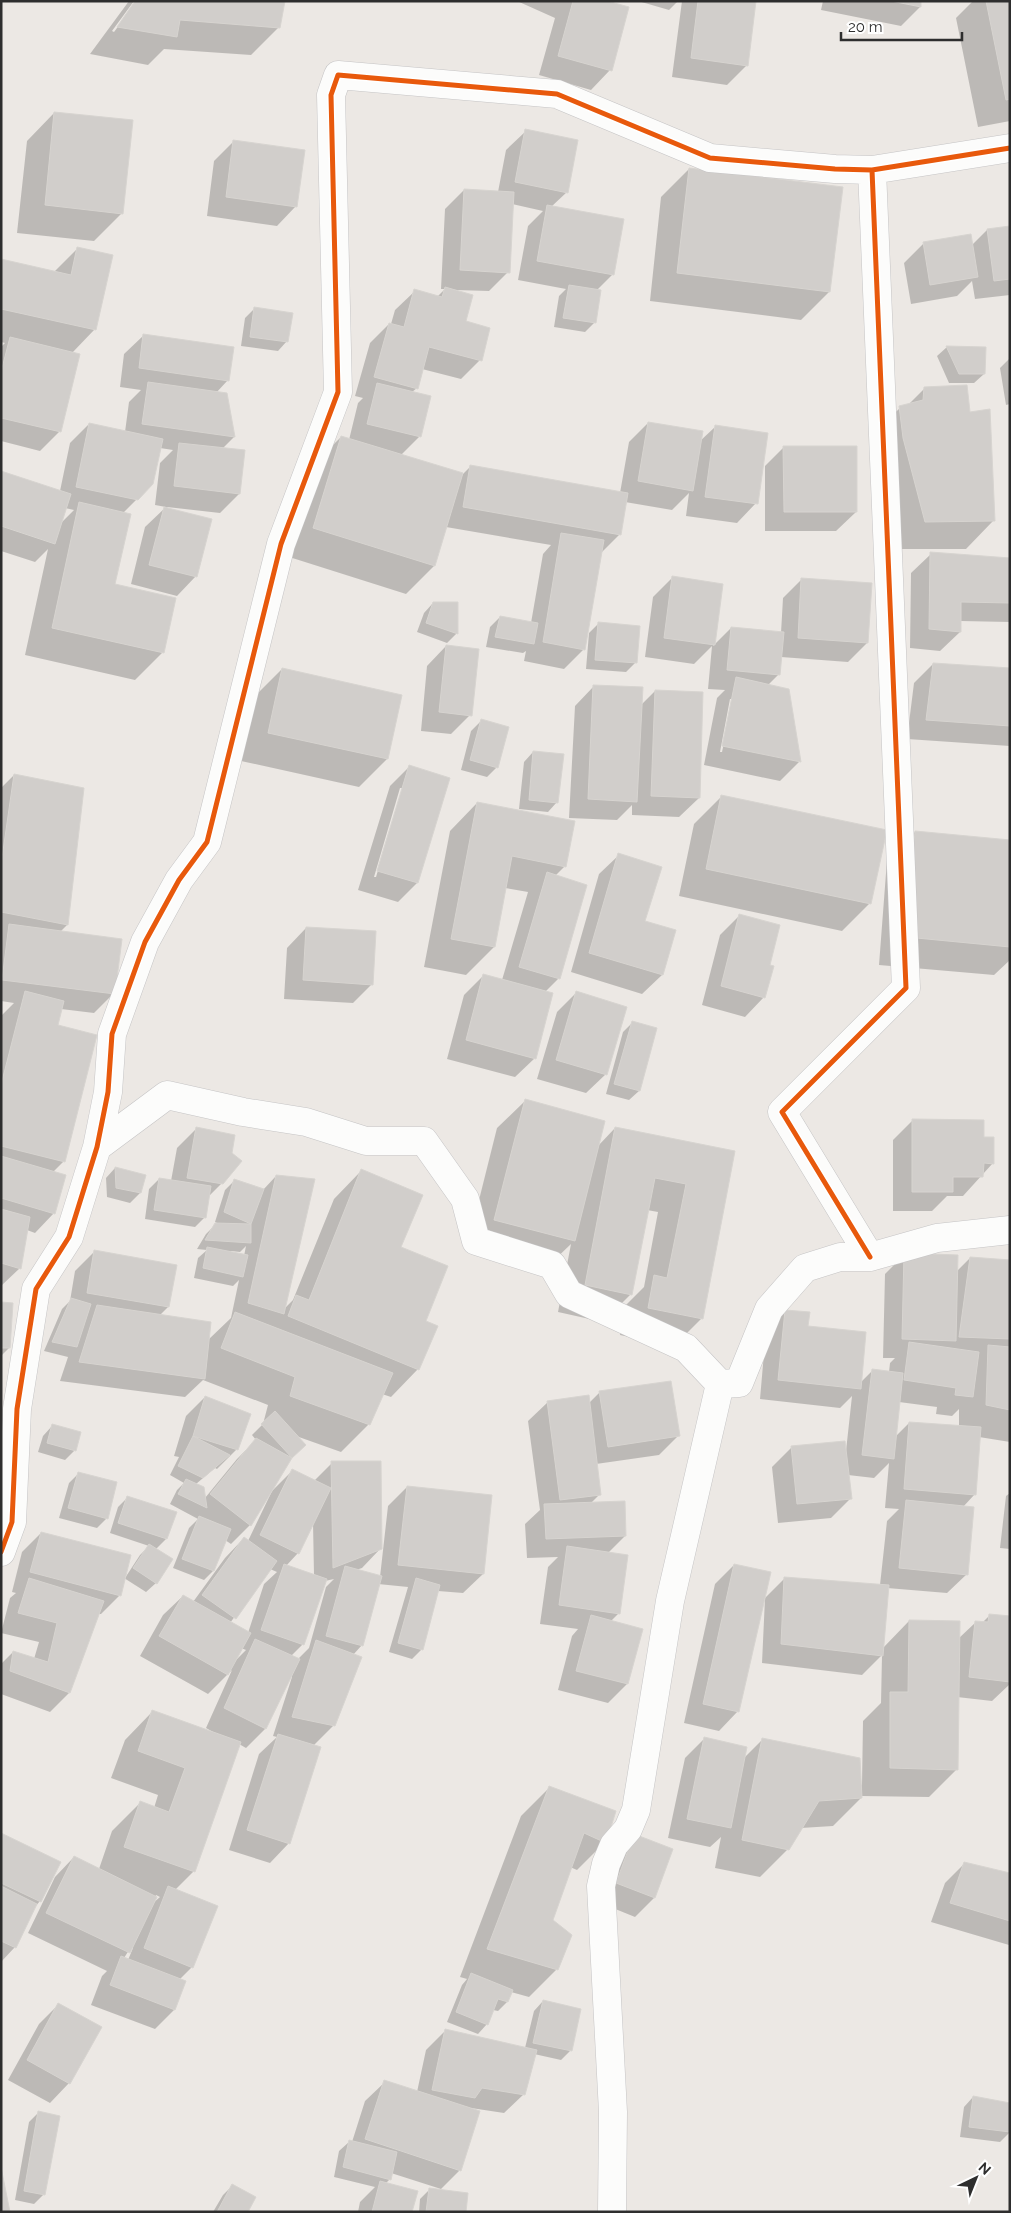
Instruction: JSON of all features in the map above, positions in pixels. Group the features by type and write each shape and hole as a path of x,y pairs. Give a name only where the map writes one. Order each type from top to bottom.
{"street":[{"path":"1,1552 12,1522 17,1409 36,1289 69,1237 97,1147 108,1092 112,1034 145,942 179,880 206,842 281,544 338,392 331,95 338,76 557,94 710,158 836,169 872,170 1010,148"},
{"path":"870,1257 782,1112 906,988 872,170"},
{"path":"97,1147 167,1095 243,1112 306,1122 366,1141 424,1141 465,1199 476,1241 552,1265 568,1294 686,1348 720,1384 739,1383 769,1309 806,1268 840,1257 870,1257 937,1238 1010,1230"},
{"path":"612,2212 613,2112 601,1886 606,1864 614,1845 628,1829 636,1810 670,1601 720,1384"}],"building":[{"path":"135,1 285,1 280,28 180,20 177,37 117,27"},
{"path":"573,1 607,1 629,7 612,71 558,56"},
{"path":"698,1 756,1 748,66 691,58"},
{"path":"891,1 921,1 921,7"},
{"path":"986,1 1010,1 1010,99 1006,100"},
{"path":"54,112 133,120 123,214 45,205"},
{"path":"525,129 578,140 568,193 515,182"},
{"path":"233,140 305,150 297,207 226,197"},
{"path":"689,168 843,187 830,292 677,273"},
{"path":"464,189 514,192 510,273 460,270"},
{"path":"547,205 624,219 614,275 537,261"},
{"path":"1010,226 1010,279 994,281 987,229"},
{"path":"971,234 978,277 930,285 923,242"},
{"path":"77,247 113,255 96,330 1,309 1,259 71,275"},
{"path":"569,285 601,290 596,323 563,318"},
{"path":"445,287 473,295 466,321 490,328 482,361 429,347 418,389 374,377 389,323 404,327 414,289 442,297"},
{"path":"254,307 293,313 288,342 250,337"},
{"path":"143,334 234,347 229,381 139,368"},
{"path":"10,337 80,354 61,432 1,418 1,372"},
{"path":"946,346 986,347 985,374 959,374"},
{"path":"148,382 227,393 235,437 142,424"},
{"path":"377,383 431,396 421,437 367,424"},
{"path":"967,385 970,412 990,409 995,521 925,522 903,438 899,406 923,400 924,387"},
{"path":"648,422 703,431 693,491 638,481"},
{"path":"89,423 163,439 153,484 138,500 76,487"},
{"path":"715,425 768,433 758,504 705,497"},
{"path":"341,436 463,473 435,566 313,528"},
{"path":"179,443 245,450 240,494 174,486"},
{"path":"783,446 857,446 857,512 784,512"},
{"path":"470,465 628,493 621,535 463,507"},
{"path":"1,471 71,494 55,544 1,526"},
{"path":"79,502 131,514 115,584 176,598 164,653 52,628"},
{"path":"164,507 212,519 197,577 149,565"},
{"path":"561,533 604,540 585,650 543,642"},
{"path":"930,552 1010,558 1010,603 961,602 961,632 929,629"},
{"path":"672,576 723,584 715,645 664,638"},
{"path":"801,578 872,583 868,643 798,638"},
{"path":"433,602 458,602 458,634 426,623"},
{"path":"500,616 538,623 534,644 495,637"},
{"path":"598,622 640,626 637,663 595,660"},
{"path":"731,627 784,632 780,675 727,670"},
{"path":"446,645 479,649 472,716 439,712"},
{"path":"933,663 1010,668 1010,726 926,720"},
{"path":"282,668 402,695 388,759 268,733"},
{"path":"736,677 789,689 801,762 722,746"},
{"path":"593,685 643,687 637,802 588,799"},
{"path":"655,690 703,692 700,798 651,796"},
{"path":"481,719 509,727 498,768 470,760"},
{"path":"533,751 564,754 558,803 529,800"},
{"path":"409,765 450,778 418,883 377,871"},
{"path":"14,774 84,788 68,925 1,912 1,865"},
{"path":"721,795 887,830 871,904 706,869"},
{"path":"477,802 575,821 566,867 512,856 495,947 451,939"},
{"path":"915,831 1010,840 1010,947 906,937"},
{"path":"618,853 662,867 645,921 676,930 663,975 589,953"},
{"path":"547,872 587,885 560,979 519,967"},
{"path":"739,914 780,925 770,965 774,966 765,998 721,986"},
{"path":"9,924 122,939 115,994 2,980"},
{"path":"306,927 376,931 373,985 303,980"},
{"path":"483,974 553,993 536,1059 466,1040"},
{"path":"25,991 64,1001 58,1025 97,1035 65,1162 1,1146 1,1085"},
{"path":"576,991 627,1007 607,1075 556,1060"},
{"path":"632,1021 657,1028 640,1091 614,1084"},
{"path":"525,1099 605,1121 575,1241 494,1220"},
{"path":"912,1119 984,1120 984,1137 994,1137 994,1164 984,1163 983,1177 953,1177 953,1192 912,1192"},
{"path":"196,1127 235,1135 232,1153 242,1161 223,1184 187,1178"},
{"path":"615,1127 735,1151 703,1319 648,1308 654,1275 667,1278 686,1184 655,1178 632,1295 585,1285"},
{"path":"1,1156 66,1175 55,1214 1,1198"},
{"path":"115,1167 146,1175 141,1193 116,1188"},
{"path":"361,1169 423,1195 401,1247 448,1266 426,1321 438,1326 419,1370 288,1316 296,1295 309,1300"},
{"path":"276,1175 315,1179 284,1314 248,1303"},
{"path":"159,1178 211,1186 206,1218 154,1210"},
{"path":"234,1179 264,1189 251,1224 224,1212"},
{"path":"1,1209 30,1217 21,1269 1,1263"},
{"path":"215,1223 251,1224 251,1243 205,1240"},
{"path":"207,1247 248,1255 243,1277 203,1268"},
{"path":"94,1250 177,1265 169,1307 87,1293"},
{"path":"904,1253 958,1255 956,1341 902,1339"},
{"path":"970,1257 1010,1260 1010,1339 959,1337"},
{"path":"71,1298 91,1304 77,1347 52,1342"},
{"path":"1,1302 13,1303 10,1348 1,1348"},
{"path":"97,1305 211,1322 205,1379 79,1362"},
{"path":"785,1310 810,1312 808,1326 866,1332 861,1389 778,1380"},
{"path":"235,1312 393,1373 370,1425 290,1396 295,1377 221,1348"},
{"path":"909,1342 979,1352 973,1397 955,1395 956,1388 904,1380"},
{"path":"988,1345 1010,1347 1010,1410 986,1405"},
{"path":"872,1369 903,1373 894,1459 862,1455"},
{"path":"671,1381 680,1436 608,1447 599,1391"},
{"path":"589,1395 601,1495 560,1500 547,1401"},
{"path":"205,1396 251,1414 238,1450 193,1436"},
{"path":"275,1411 306,1445 292,1458 261,1424"},
{"path":"909,1422 981,1427 976,1495 904,1489"},
{"path":"52,1424 81,1432 76,1451 47,1443"},
{"path":"193,1436 230,1455 203,1478 178,1466"},
{"path":"256,1438 292,1458 251,1526 210,1494"},
{"path":"845,1441 852,1499 797,1504 791,1446"},
{"path":"331,1461 381,1461 382,1549 333,1568"},
{"path":"292,1469 331,1488 299,1554 260,1535"},
{"path":"78,1472 117,1482 108,1519 68,1508"},
{"path":"186,1479 204,1487 207,1508 178,1494"},
{"path":"407,1486 492,1495 484,1574 398,1565"},
{"path":"127,1496 177,1512 167,1539 118,1523"},
{"path":"906,1500 974,1507 968,1575 899,1568"},
{"path":"625,1501 626,1536 546,1539 544,1504"},
{"path":"199,1516 231,1529 214,1571 182,1559"},
{"path":"41,1532 131,1555 121,1596 30,1572"},
{"path":"244,1537 277,1561 236,1619 202,1595"},
{"path":"149,1544 173,1559 157,1584 133,1568"},
{"path":"567,1546 628,1555 620,1614 559,1605"},
{"path":"284,1564 327,1579 304,1645 261,1630"},
{"path":"734,1564 771,1572 739,1712 703,1704"},
{"path":"345,1566 382,1576 363,1646 326,1636"},
{"path":"784,1577 889,1585 883,1656 781,1644"},
{"path":"29,1578 104,1601 70,1693 10,1671 13,1651 48,1662 57,1623 18,1613"},
{"path":"416,1578 440,1585 423,1650 398,1643"},
{"path":"183,1595 251,1633 228,1675 159,1636"},
{"path":"989,1614 1010,1616 1010,1682 969,1677 975,1621 988,1622"},
{"path":"591,1615 643,1629 628,1684 576,1671"},
{"path":"909,1620 960,1621 958,1770 890,1768 890,1692 908,1692"},
{"path":"255,1639 300,1659 266,1729 224,1708"},
{"path":"316,1640 362,1657 335,1726 292,1717"},
{"path":"152,1710 241,1742 195,1872 124,1847 140,1801 169,1812 185,1768 138,1751"},
{"path":"278,1734 321,1747 290,1844 247,1830"},
{"path":"704,1737 747,1747 731,1828 687,1819"},
{"path":"762,1738 860,1758 862,1798 819,1801 789,1850 742,1840"},
{"path":"549,1786 616,1811 606,1843 584,1833 553,1920 572,1935 558,1970 487,1949"},
{"path":"1,1833 61,1862 41,1902 1,1883"},
{"path":"634,1834 673,1849 655,1898 616,1883"},
{"path":"74,1856 157,1897 130,1953 46,1913"},
{"path":"964,1862 1010,1873 1010,1921 950,1903"},
{"path":"1,1886 37,1904 16,1948 1,1941"},
{"path":"168,1886 218,1906 193,1968 144,1948"},
{"path":"121,1956 186,1981 175,2010 110,1985"},
{"path":"471,1973 513,1990 508,2002 498,1999 488,2025 456,2012"},
{"path":"543,2000 581,2009 572,2051 533,2043"},
{"path":"58,2003 102,2027 70,2084 27,2060"},
{"path":"445,2029 537,2050 525,2095 482,2088 475,2098 432,2090"},
{"path":"384,2080 480,2111 461,2171 365,2139"},
{"path":"973,2096 1010,2103 1010,2132 969,2127"},
{"path":"38,2111 60,2116 45,2195 24,2191"},
{"path":"349,2140 397,2152 391,2180 343,2167"},
{"path":"1,2167 10,2212 1,2212"},
{"path":"380,2181 418,2191 412,2212 372,2212"},
{"path":"232,2184 256,2197 248,2212 217,2212"},
{"path":"429,2188 468,2193 466,2212 426,2212"}],"cycle path":[{"path":"1,1552 12,1522 17,1409 36,1289 69,1237 97,1147 108,1092 112,1034 145,942 179,880 207,842 281,544 338,392 331,95 338,75 557,94 710,158 835,169 872,170 1010,148"},
{"path":"870,1257 782,1112 906,988 872,170"}]}
